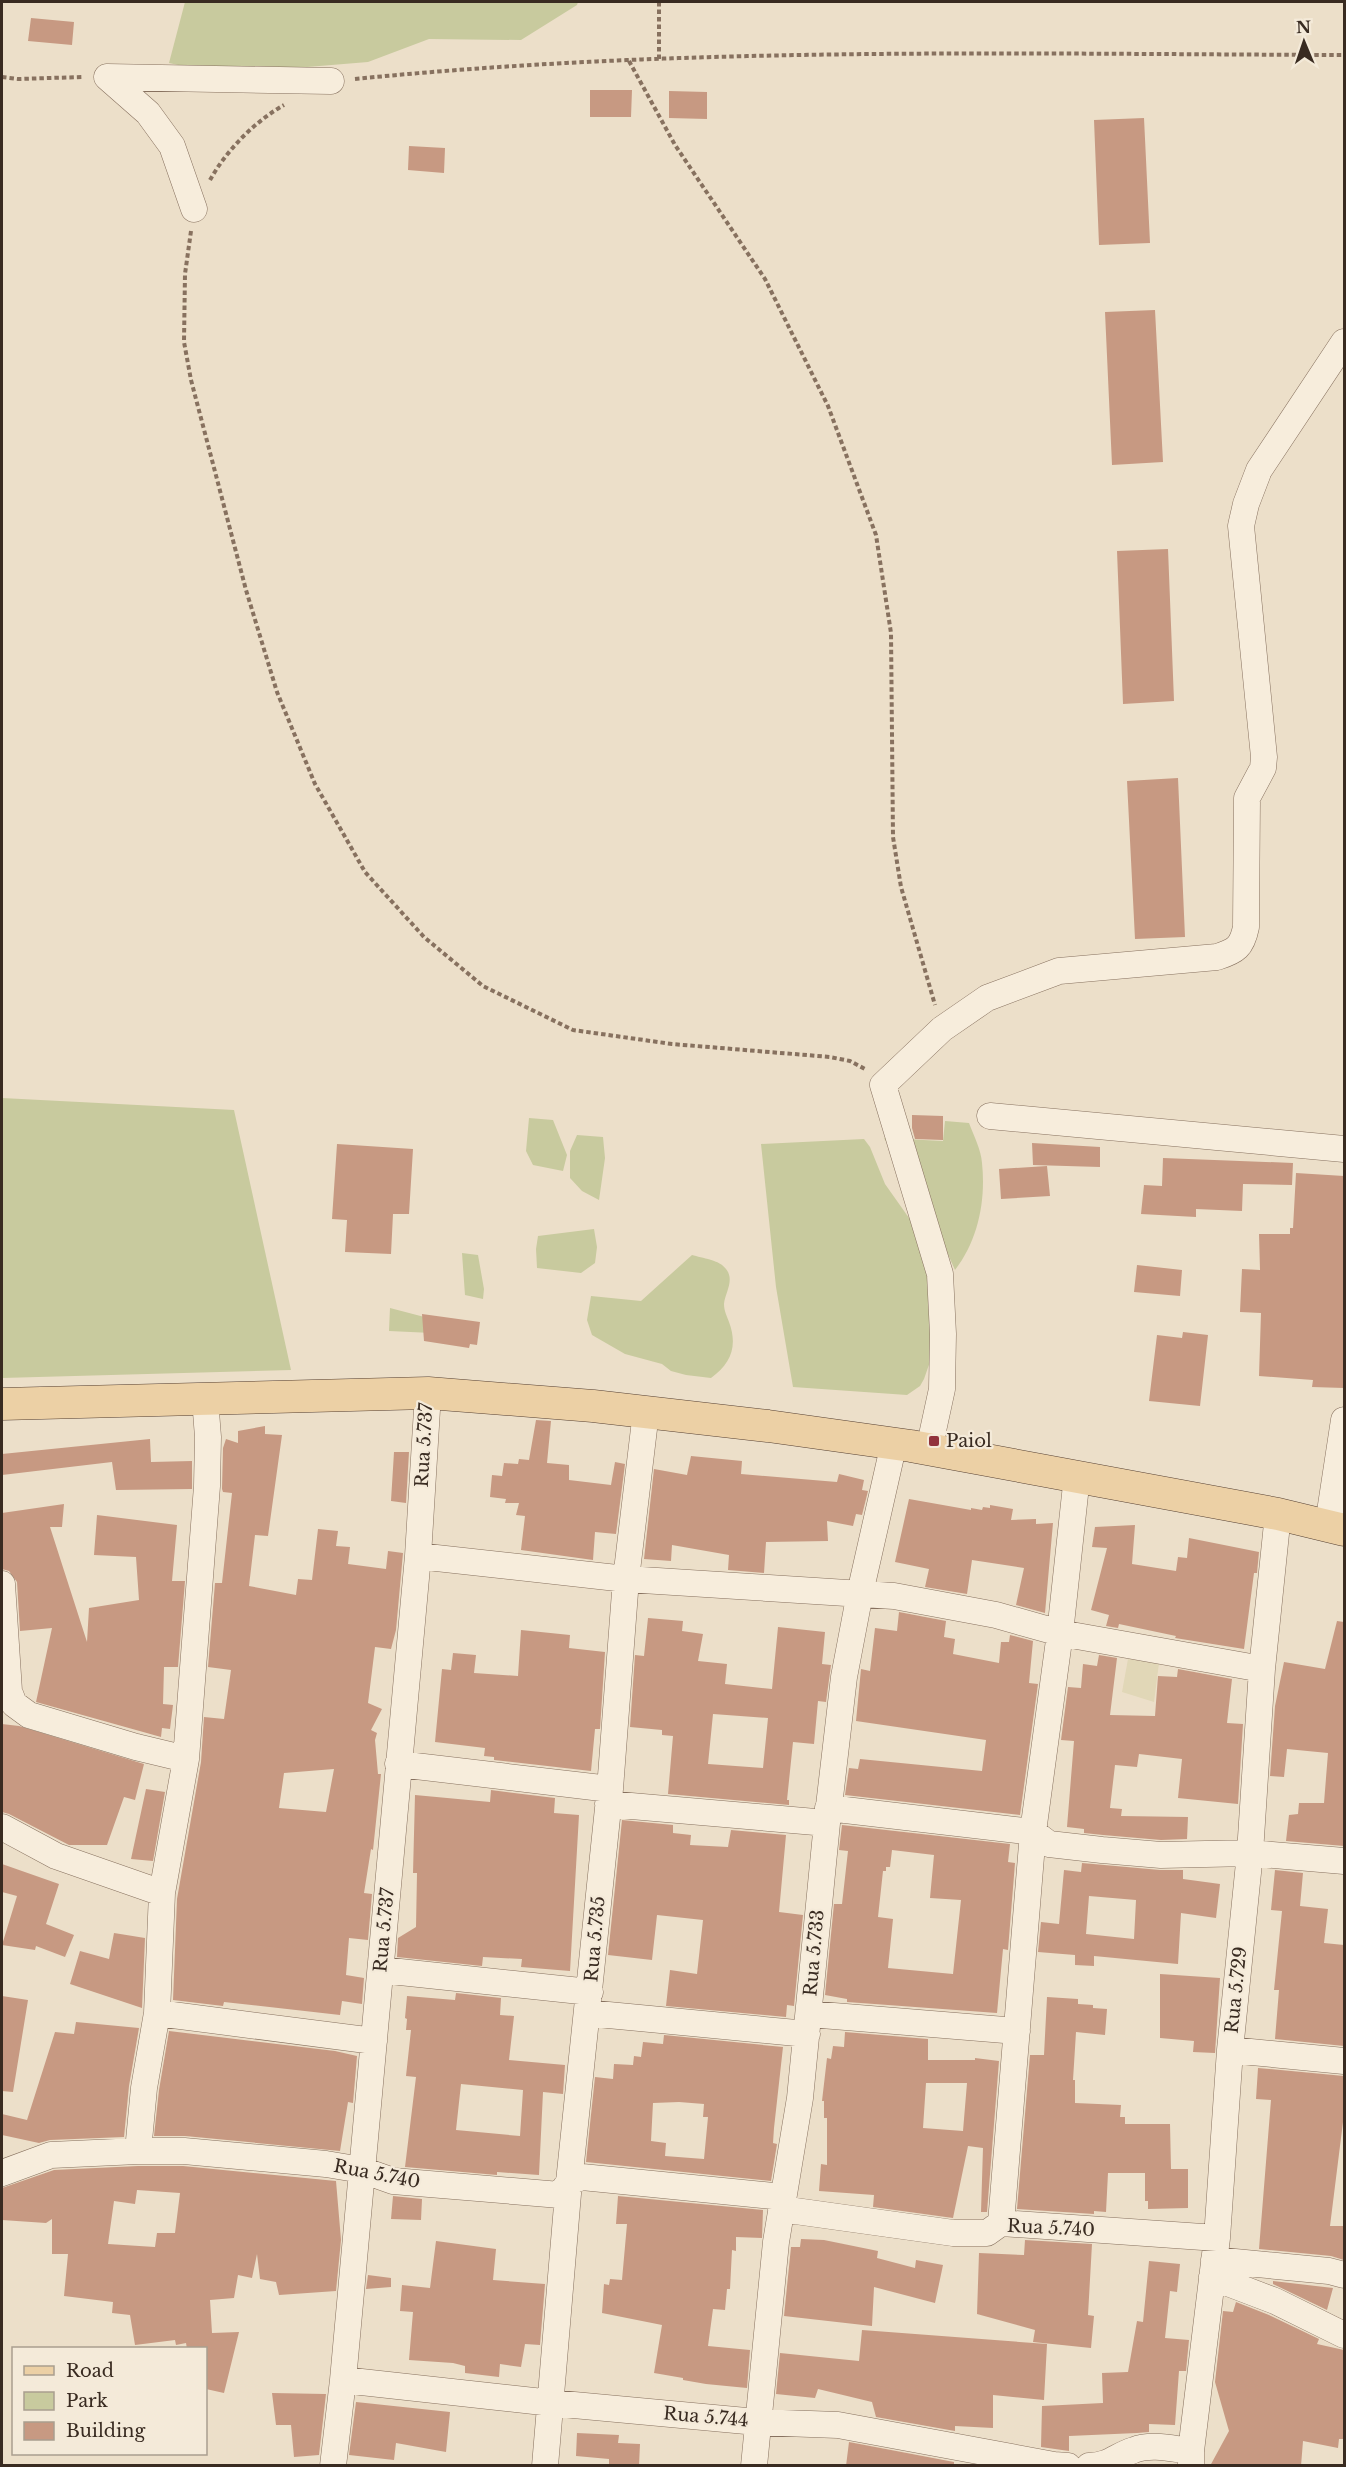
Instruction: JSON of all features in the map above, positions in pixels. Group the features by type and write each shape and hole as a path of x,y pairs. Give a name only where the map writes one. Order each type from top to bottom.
{"main road":[{"path":"2,1404 428,1393 593,1406 912,1446 1336,1527"}],"street":[{"path":"107,77 331,81"},
{"path":"107,77 148,113 172,146 194,210"},
{"path":"883,1085 942,1029 987,998 1059,971 1217,957 1231,953 1243,941 1246,927 1247,798 1249,790 1263,768 1264,757 1241,526 1246,504 1259,470 1344,342"},
{"name":"Rua 5.733","path":"754,2466 756,2422 782,2203 793,2151 808,2024 827,1815 844,1677 860,1593 912,1446 942,1389 943,1334 940,1274 883,1085"},
{"path":"990,1116 1344,1149"},
{"name":"Rua 5.737","path":"333,2466 343,2380 418,1556 428,1393"},
{"path":"138,2151 144,2088 157,2013 162,1893 186,1759 207,1486 205,1399"},
{"name":"Rua 5.735","path":"545,2466 569,2182 609,1797 626,1579 646,1412"},
{"path":"1336,1527 1344,1420"},
{"path":"1001,2223 1033,1832 1060,1633 1077,1476"},
{"name":"Rua 5.729","path":"1191,2458 1214,2258 1230,2050 1250,1853 1262,1669 1278,1515"},
{"path":"418,1556 626,1579 894,1596 996,1615 1060,1633 1262,1669"},
{"path":"2,1584 5,1676 14,1704 29,1715 136,1748 186,1759"},
{"path":"399,1764 609,1797 1033,1832 1049,1844 1102,1850 1161,1855 1250,1853 1344,1861"},
{"path":"2,1827 56,1856 162,1893"},
{"path":"381,1970 589,2002 808,2024 1017,2031"},
{"path":"157,2013 374,2042"},
{"path":"1230,2050 1344,2061"},
{"name":"Rua 5.740","path":"2,2173 51,2155 184,2151 326,2164 362,2170 393,2181 560,2195 569,2182 582,2177 782,2203 954,2233 987,2234 1001,2223 1214,2258 1329,2271 1344,2275"},
{"path":"1214,2258 1275,2301 1344,2335"},
{"name":"Rua 5.744","path":"343,2380 756,2422 838,2425 1068,2466"},
{"path":"1089,2466 1104,2465 1134,2450 1150,2446 1191,2458"}],"path":[{"path":"659,2 659,59"},
{"path":"331,81 439,70 659,59 919,54 1344,55"},
{"path":"629,61 675,145 765,279 828,406 876,535 891,633 893,837 901,886 942,1029"},
{"path":"2,77 18,79 107,77"},
{"path":"290,102 245,135 218,166 194,210 184,274 184,342 194,391 246,590 277,692 315,784 365,872 424,937 483,986 573,1030 672,1044 830,1057 850,1061 868,1071 883,1085"}],"shaded area":[{"path":"1128,1659 1159,1663 1154,1702 1122,1692"}],"green space":[{"path":"185,2 578,2 577,5 521,40 429,39 368,62 283,69 201,70 169,63"},
{"path":"2,1098 234,1110 291,1370 2,1378"},
{"path":"529,1118 553,1120 567,1155 563,1171 533,1165 526,1151"},
{"path":"945,1121 969,1123 979,1148 983,1177 979,1220 969,1246 955,1270 934,1223 884,1138 943,1141"},
{"path":"577,1135 603,1137 605,1158 599,1200 582,1191 570,1178 570,1151"},
{"path":"864,1139 870,1147 885,1184 926,1242 932,1356 920,1386 907,1395 793,1387 776,1287 761,1144"},
{"path":"594,1229 597,1247 595,1263 581,1273 537,1268 538,1236"},
{"path":"462,1253 478,1255 484,1289 483,1299 465,1295"},
{"path":"692,1255 720,1263 729,1273 729,1286 724,1304 732,1331 733,1347 724,1367 718,1373 711,1378 671,1371 662,1364 625,1354 592,1335 587,1320 591,1296 641,1301"},
{"path":"390,1308 432,1319 432,1333 389,1331"}],"building":[{"path":"31,18 74,22 72,45 28,41"},
{"path":"590,90 632,90 631,117 590,117"},
{"path":"669,91 707,92 707,119 669,118"},
{"path":"1144,118 1150,243 1099,245 1094,120"},
{"path":"409,146 445,148 444,173 408,170"},
{"path":"1155,310 1163,462 1112,465 1105,312"},
{"path":"1168,549 1174,701 1123,704 1117,551"},
{"path":"1178,778 1185,937 1135,939 1127,781"},
{"path":"912,1115 943,1116 943,1140 915,1139"},
{"path":"1032,1143 1100,1147 1100,1167 1033,1165"},
{"path":"337,1144 413,1149 409,1214 393,1214 391,1254 345,1252 347,1220 332,1219"},
{"path":"1163,1158 1293,1163 1292,1185 1243,1184 1242,1211 1196,1209 1196,1217 1141,1214 1144,1185 1162,1186"},
{"path":"1047,1166 1050,1196 1001,1199 999,1169"},
{"path":"1296,1173 1344,1176 1344,1388 1312,1387 1313,1380 1259,1376 1261,1313 1240,1312 1242,1269 1260,1270 1259,1234 1290,1234 1290,1228 1293,1228"},
{"path":"1137,1265 1182,1270 1180,1296 1134,1292"},
{"path":"422,1314 480,1322 477,1345 470,1344 469,1348 424,1341"},
{"path":"1183,1332 1208,1335 1200,1406 1149,1401 1157,1335 1182,1338"},
{"path":"536,1420 551,1421 547,1463 569,1465 569,1480 611,1485 615,1462 625,1464 616,1534 595,1532 593,1560 521,1550 525,1516 516,1515 519,1503 505,1503 506,1499 490,1497 492,1475 502,1476 504,1463 518,1464 519,1459 529,1460"},
{"path":"265,1426 265,1434 282,1435 268,1536 255,1535 249,1586 296,1595 298,1579 312,1580 318,1529 338,1531 336,1546 350,1547 348,1564 386,1569 388,1551 403,1553 396,1630 391,1649 375,1647 368,1703 382,1709 371,1730 377,1733 375,1740 378,1774 381,1774 373,1850 371,1849 364,1893 372,1894 368,1940 349,1938 346,1975 364,1978 362,2004 342,2001 340,2015 224,2002 223,2006 173,2000 177,1899 201,1762 204,1717 224,1719 231,1670 208,1667 215,1583 222,1583 232,1493 223,1492 222,1489 223,1448 226,1439 238,1443 238,1431","holes":["334,1769 326,1812 279,1808 284,1773"]},
{"path":"150,1439 151,1462 192,1461 192,1489 116,1490 112,1462 2,1475 2,1454"},
{"path":"394,1452 409,1452 406,1503 391,1501"},
{"path":"691,1456 742,1461 741,1474 837,1482 839,1474 864,1480 862,1490 868,1491 862,1515 856,1514 853,1526 827,1521 828,1541 766,1542 764,1573 728,1570 729,1555 672,1545 671,1561 644,1559 654,1469 687,1475"},
{"path":"909,1499 971,1510 971,1508 982,1510 983,1507 990,1508 990,1505 1013,1509 1011,1520 1036,1519 1036,1524 1053,1523 1045,1613 1016,1605 1024,1568 972,1560 967,1594 925,1587 929,1569 895,1562"},
{"path":"64,1504 62,1527 50,1527 87,1642 89,1608 139,1600 136,1557 94,1555 97,1515 177,1525 172,1581 185,1581 178,1667 164,1667 163,1704 173,1705 170,1729 162,1728 161,1737 36,1702 52,1628 20,1631 17,1582 9,1571 2,1569 2,1513"},
{"path":"1135,1525 1132,1564 1176,1571 1178,1557 1187,1558 1189,1538 1259,1552 1244,1649 1175,1638 1176,1636 1119,1624 1118,1628 1106,1626 1109,1615 1091,1610 1107,1548 1092,1547 1095,1527"},
{"path":"899,1612 946,1621 944,1637 955,1639 953,1654 999,1663 1001,1642 1009,1642 1010,1635 1033,1641 1029,1683 1038,1684 1020,1815 845,1795 849,1768 858,1769 860,1759 982,1771 986,1740 856,1721 861,1669 870,1671 875,1628 897,1631"},
{"path":"648,1618 683,1621 682,1631 703,1634 698,1661 727,1664 725,1684 772,1689 778,1627 825,1632 822,1664 831,1665 826,1702 818,1701 814,1744 793,1742 787,1800 789,1800 789,1805 668,1794 673,1736 662,1735 662,1730 630,1727 635,1655 644,1656","holes":["713,1714 768,1718 763,1768 708,1764"]},
{"path":"1337,1621 1344,1622 1344,1846 1286,1841 1289,1815 1298,1814 1299,1803 1324,1803 1328,1753 1287,1749 1284,1777 1270,1776 1275,1706 1284,1662 1325,1669"},
{"path":"521,1630 570,1635 569,1648 605,1652 600,1729 595,1729 591,1771 494,1760 494,1757 484,1756 485,1748 435,1742 442,1669 451,1670 453,1653 476,1655 474,1673 518,1676"},
{"path":"1099,1655 1117,1658 1110,1715 1155,1716 1158,1676 1177,1677 1178,1669 1232,1679 1227,1723 1243,1724 1238,1804 1178,1798 1182,1759 1139,1754 1137,1767 1115,1765 1110,1808 1122,1809 1121,1816 1188,1817 1187,1839 1161,1840 1103,1835 1084,1833 1084,1829 1067,1827 1074,1741 1061,1740 1068,1687 1081,1688 1083,1664 1097,1666"},
{"path":"2,1724 19,1726 144,1764 135,1800 124,1797 107,1845 69,1845 2,1812"},
{"path":"146,1789 165,1792 153,1861 131,1859"},
{"path":"491,1790 555,1798 554,1813 579,1815 570,1971 521,1967 522,1959 483,1957 482,1966 397,1957 398,1938 416,1927 417,1873 413,1873 415,1795 490,1802"},
{"path":"622,1820 673,1825 673,1833 691,1835 690,1845 728,1847 731,1830 786,1835 779,1912 803,1915 794,2006 787,2005 786,2017 666,2006 670,1970 697,1974 703,1920 657,1915 652,1960 608,1955"},
{"path":"842,1825 1010,1844 1008,1862 1015,1863 1008,1950 1003,1949 997,2013 847,2002 847,1999 825,1995 834,1904 842,1904 848,1851 839,1850","holes":["892,1850 934,1855 930,1898 961,1900 953,1974 888,1968 893,1919 878,1917 883,1871 886,1871 886,1867 890,1867"]},
{"path":"1082,1863 1183,1870 1183,1879 1220,1884 1216,1918 1181,1913 1178,1964 1094,1956 1094,1966 1075,1965 1075,1955 1038,1952 1041,1922 1059,1924 1064,1870 1081,1872","holes":["1089,1896 1136,1900 1134,1939 1086,1934"]},
{"path":"2,1864 59,1884 46,1924 74,1935 65,1957 36,1946 35,1950 2,1945 17,1896 2,1892"},
{"path":"1275,1870 1303,1873 1300,1906 1328,1909 1324,1943 1344,1945 1344,2046 1275,2039 1279,1990 1274,1990 1282,1911 1271,1910"},
{"path":"114,1933 145,1938 142,2008 70,1984 80,1951 109,1959"},
{"path":"1160,1974 1220,1978 1215,2053 1193,2052 1194,2041 1160,2038"},
{"path":"456,1993 501,1998 500,2015 514,2016 509,2060 565,2065 563,2094 543,2092 539,2175 497,2172 497,2175 405,2167 416,2077 406,2076 411,2030 406,2030 407,1996 455,2000","holes":["461,2084 523,2090 520,2136 456,2130"]},
{"path":"2,1996 28,2000 13,2092 2,2091"},
{"path":"1047,1997 1078,1999 1078,2004 1107,2009 1105,2035 1076,2032 1073,2080 1075,2080 1075,2103 1121,2105 1120,2117 1125,2117 1125,2124 1170,2124 1171,2169 1188,2169 1188,2208 1148,2209 1148,2201 1145,2201 1145,2173 1108,2173 1106,2212 1094,2211 1094,2214 1017,2209 1030,2055 1044,2055"},
{"path":"76,2022 139,2028 129,2086 124,2137 50,2140 39,2143 2,2135 2,2114 27,2120 55,2032 74,2034"},
{"path":"169,2031 335,2051 357,2056 353,2103 348,2102 340,2151 185,2136 154,2136"},
{"path":"845,2032 928,2039 928,2060 975,2060 975,2058 999,2061 987,2212 981,2212 983,2148 968,2146 953,2218 873,2207 874,2195 819,2191 821,2164 827,2165 827,2118 824,2118 824,2101 822,2101 827,2058 831,2059 833,2046 844,2047","holes":["926,2083 967,2083 963,2131 923,2128"]},
{"path":"664,2035 783,2047 773,2143 777,2144 771,2181 586,2162 595,2077 613,2079 614,2064 633,2065 634,2056 641,2057 643,2042 663,2044","holes":["653,2103 704,2104 703,2117 708,2117 704,2159 665,2156 666,2143 651,2141"]},
{"path":"1258,2068 1344,2076 1344,2114 1330,2226 1344,2226 1344,2260 1331,2256 1259,2249 1271,2100 1256,2099"},
{"path":"138,2166 183,2166 336,2181 341,2240 336,2291 279,2295 276,2282 260,2279 257,2254 252,2278 238,2275 234,2298 210,2300 212,2333 239,2332 224,2393 207,2389 207,2347 187,2347 186,2343 176,2345 175,2340 135,2345 130,2315 112,2313 113,2302 64,2296 68,2254 52,2254 52,2219 46,2223 2,2220 2,2188 54,2170","holes":["137,2190 180,2193 175,2233 157,2233 155,2247 108,2244 114,2201 135,2204"]},
{"path":"393,2196 422,2199 421,2220 391,2219"},
{"path":"618,2196 763,2210 762,2238 736,2237 736,2251 732,2250 730,2289 727,2289 725,2310 713,2309 708,2346 750,2350 747,2388 706,2384 654,2373 662,2325 602,2313 604,2284 609,2285 610,2279 622,2280 627,2224 616,2224"},
{"path":"801,2239 824,2240 878,2251 877,2258 915,2268 916,2260 943,2265 935,2303 874,2287 872,2326 784,2316 791,2247 800,2247"},
{"path":"1025,2240 1092,2244 1088,2315 1094,2316 1091,2348 1033,2342 1035,2330 977,2314 979,2253 1024,2255"},
{"path":"436,2241 496,2249 493,2280 545,2284 540,2345 525,2344 521,2367 500,2364 499,2377 465,2373 465,2366 453,2363 409,2360 413,2312 400,2311 402,2285 430,2288"},
{"path":"1149,2261 1180,2264 1177,2292 1170,2291 1165,2338 1189,2340 1186,2371 1179,2371 1175,2425 1149,2424 1149,2432 1069,2436 1069,2451 1041,2447 1042,2406 1103,2403 1102,2373 1128,2372 1137,2321 1143,2322"},
{"path":"368,2275 391,2278 391,2287 366,2289"},
{"path":"1273,2281 1333,2288 1327,2310 1273,2284"},
{"path":"1236,2302 1319,2339 1317,2344 1344,2350 1344,2439 1339,2439 1338,2448 1303,2441 1301,2466 1210,2466 1229,2431 1215,2382 1223,2311 1233,2312"},
{"path":"862,2330 1047,2344 1044,2400 993,2395 993,2428 955,2426 955,2431 876,2417 872,2402 818,2389 815,2398 776,2394 780,2353 859,2361"},
{"path":"272,2393 326,2394 319,2455 294,2457 291,2425 276,2425"},
{"path":"356,2402 450,2412 446,2452 396,2443 394,2460 349,2455"},
{"path":"577,2433 619,2435 618,2443 640,2444 639,2466 609,2466 609,2459 576,2456"},
{"path":"849,2442 954,2462 954,2466 846,2466"}],"place":[{"name":"Paiol","path":"934,1441"}]}
